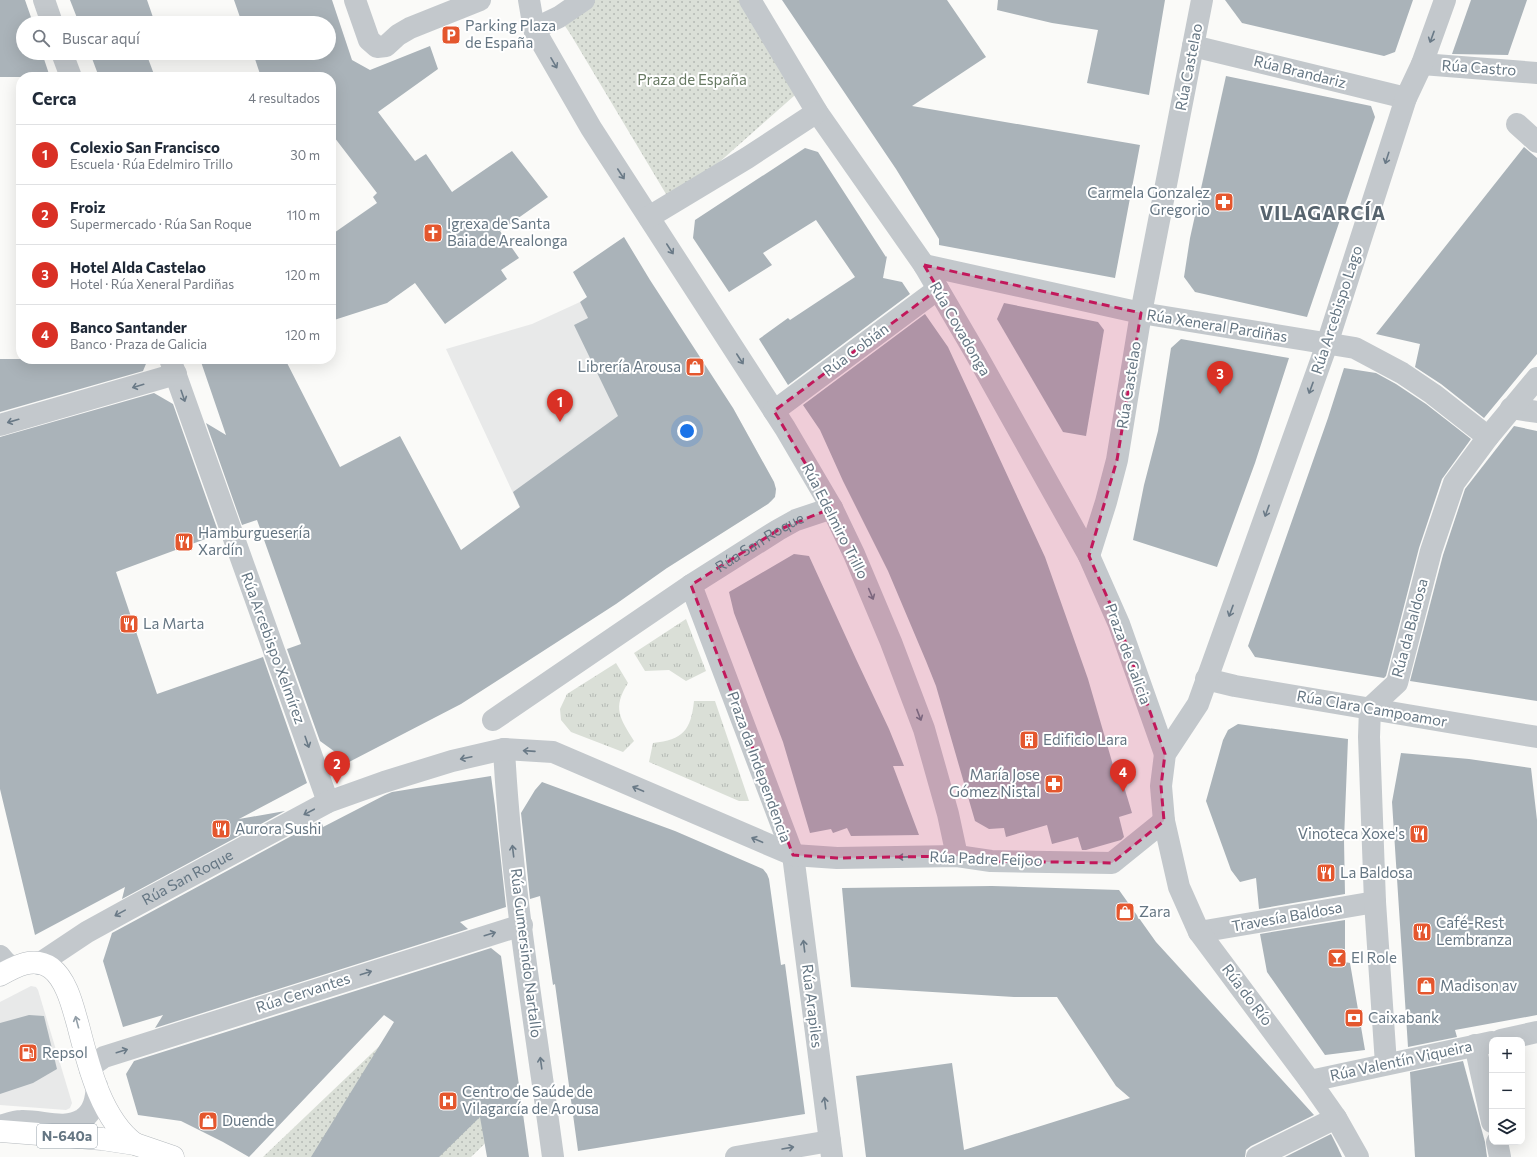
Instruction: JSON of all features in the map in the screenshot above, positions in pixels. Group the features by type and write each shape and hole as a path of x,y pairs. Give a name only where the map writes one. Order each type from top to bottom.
{"main road":[{"name":"Rúa San Roque","path":"5,966 32,962 39,964"},
{"path":"39,964 51,968 65,986 93,1078 117,1126 127,1138 135,1144"},
{"name":"N-640a","path":"0,1131 102,1139 135,1144 173,1157"}],"street":[{"path":"44,0 50,16"},
{"path":"355,0 369,40 377,47 386,46 398,35 410,28 480,0"},
{"path":"529,0 534,29 591,128 649,217 747,158 817,112 750,0"},
{"path":"534,29 559,17 584,0"},
{"name":"Rúa Castelao","path":"1089,556 1117,460 1141,313 1202,0"},
{"name":"Rúa Arcebispo Lago","path":"1245,575 1327,344 1406,98 1422,64 1445,0"},
{"name":"Rúa Brandariz","path":"1193,46 1406,98"},
{"path":"65,60 69,72"},
{"name":"Rúa Castro","path":"1422,64 1537,73"},
{"name":"Rúa Covadonga","path":"817,112 924,265 1089,556"},
{"path":"1517,124 1537,142"},
{"name":"Rúa Edelmiro Trillo","path":"649,217 774,411 832,508 854,554 885,628 924,729 948,814 957,856"},
{"name":"Rúa Xeneral Pardiñas","path":"924,265 1141,313 1355,348 1402,373 1433,394 1488,437"},
{"name":"Rúa Cobián","path":"774,411 938,289"},
{"path":"0,425 173,366"},
{"name":"Rúa Arcebispo Xelmírez","path":"173,366 328,802"},
{"name":"Rúa da Baldosa","path":"1370,708 1397,683 1430,551 1454,483 1488,437 1537,378"},
{"path":"1511,408 1537,412"},
{"name":"Rúa San Roque","path":"691,585 796,520 832,508"},
{"name":"Praza de Galicia","path":"1089,556 1119,624 1165,754"},
{"name":"Praza de Galicia","path":"1164,821 1161,786 1165,754 1198,704 1245,575"},
{"path":"493,720 691,585"},
{"name":"Praza da Independencia","path":"691,585 793,856"},
{"name":"Rúa Clara Campoamor","path":"1206,679 1236,686 1537,737"},
{"path":"1370,708 1368,737 1375,902 1386,1064"},
{"name":"Praza da Independencia","path":"384,782 452,761 504,748 553,752 793,856"},
{"name":"Rúa Gumersindo Nartallo","path":"504,748 507,801 522,925 554,1157"},
{"name":"Rúa San Roque","path":"39,964 87,932 328,802 384,782"},
{"name":"Rúa Padre Feijoo","path":"793,856 837,858 957,856 991,861 1112,863 1164,821"},
{"name":"Rúa do Río","path":"1164,821 1179,887 1199,932 1310,1081 1336,1118 1358,1157"},
{"name":"Rúa Arapiles","path":"793,856 831,1149"},
{"name":"Travesía Baldosa","path":"1199,932 1375,902"},
{"name":"Rúa Cervantes","path":"93,1078 94,1064 104,1057 522,925"},
{"path":"1514,1037 1537,1032"},
{"path":"1483,1044 1490,1109"},
{"name":"Rúa Valentín Viqueira","path":"1310,1081 1483,1044"},
{"path":"0,1126 21,1121 66,1125 77,1123 89,1115 96,1098 93,1078"},
{"path":"1257,1157 1336,1118"},
{"path":"1497,1145 1500,1157"},
{"path":"736,1157 831,1149"}],"highlighted area":[{"path":"924,265 1141,313 1117,460 1089,556 1119,624 1165,754 1161,786 1164,821 1112,863 991,861 957,856 837,858 793,855 691,585 778,530 832,508 774,411 938,289"}],"shaded area":[{"path":"580,302 589,320 733,408 774,482 776,493 772,501 667,568 527,523 446,349 532,324"},
{"name":"Repsol","path":"31,986 36,987 38,990 72,1103 70,1108 66,1110 0,1105 0,1002"}],"green space":[{"name":"Praza de España","path":"592,0 744,0 803,88 672,204 559,17"},
{"path":"686,619 706,671 686,681 669,670 645,671 634,653"},
{"path":"616,663 628,683 620,699 620,713 625,726 634,741 623,752 571,732 561,720 560,709 567,694"},
{"path":"694,701 715,701 749,801 739,801 649,762 653,743 672,739 684,732 691,719"},
{"path":"413,1014 521,1099 522,1107 471,1157 263,1157"}],"building":[{"path":"0,0 25,0 31,16 16,16 16,60 44,60 48,72 16,72 16,77 0,77"},
{"path":"70,0 147,0 153,16 76,16"},
{"name":"Igrexa de Santa Baia de Arealonga","path":"234,0 332,0 352,60 370,70 430,46 438,69 378,112 415,161 426,154 452,192 512,151 548,197 500,231 519,258 501,270 507,279 445,324 415,283 387,303 336,319 336,232 377,203 373,197 377,193 336,140 336,72 259,72 255,60 336,60 336,16 240,16"},
{"path":"782,0 947,0 986,57 912,106 1140,145 1115,278 939,245 939,239 896,169"},
{"path":"998,0 1165,0 1149,95 1087,83 1098,30 1052,23 997,10"},
{"path":"1225,0 1413,0 1395,52 1384,56 1242,23"},
{"path":"1471,0 1527,0 1508,55 1452,54"},
{"path":"93,60 149,60 153,72 97,72"},
{"path":"1226,76 1371,106 1375,117 1307,317 1195,292 1184,277 1190,238"},
{"path":"1524,147 1537,158 1537,354 1484,418 1441,384 1415,367 1420,344 1376,334"},
{"path":"805,148 818,152 886,257 887,256 883,278 902,282 910,294 788,385 759,339 788,318 790,320 855,277 816,220 763,253 772,265 729,292 693,238 695,220"},
{"path":"624,237 733,408 774,482 776,489 775,497 768,504 667,568 616,604 461,704 349,762 320,741 287,649 301,644 257,520 242,525 206,423 226,435 202,364 288,364 340,467 400,436 461,550 520,507 513,492 618,416 574,325 588,318 580,302 587,297 573,272"},
{"path":"1004,303 1098,322 1104,330 1086,436 1063,432 997,319"},
{"path":"925,314 948,347 1045,557 1088,679 1115,772 1119,770 1132,813 1119,817 1124,837 1121,840 1082,850 1078,837 1052,844 1047,825 1006,837 1004,828 989,829 975,821 936,686 926,661 888,571 843,481 820,430 803,405"},
{"path":"1181,339 1289,358 1255,463 1217,567 1133,540 1144,485 1158,431 1171,348"},
{"path":"0,359 16,359 16,364 146,364 143,371 0,412"},
{"path":"1344,368 1376,373 1396,384 1426,404 1471,439 1442,479 1419,548 1386,676 1384,678 1255,657 1248,646"},
{"path":"154,393 173,404 219,534 116,572 157,694 263,657 307,783 239,819 285,811 122,899 125,887 35,935 0,789 0,437"},
{"path":"1514,426 1537,431 1537,701 1410,681 1443,555 1465,489"},
{"path":"794,554 809,556 889,729 904,766 893,766 919,835 851,836 847,828 833,833 831,829 810,833 783,742 734,613 729,592"},
{"path":"1238,724 1348,739 1344,840 1345,894 1259,909 1256,878 1240,882 1231,870 1206,801 1223,740 1228,730"},
{"path":"1401,753 1469,759 1531,768 1537,820 1537,1015 1455,1030 1457,1037 1408,1047 1392,802"},
{"path":"491,776 506,907 460,922 468,929 155,1028 163,1015 123,1027 103,961 112,933 321,820 323,827 392,792"},
{"path":"542,782 675,831 763,869 767,874 769,879 781,965 785,964 805,1114 578,1151 555,984 553,985 540,896 530,899 521,813 535,790"},
{"path":"992,886 1119,890 1156,942 1314,1115 1251,1146 1246,1150 1245,1157 866,1157 856,1076 952,1063 964,1150 1130,1098 1116,1086 1057,997 1014,997 851,987 842,888"},
{"path":"1345,920 1345,962 1350,963 1365,1050 1325,1055 1267,972 1260,934"},
{"path":"491,948 501,956 529,1157 487,1157 480,1117 439,1157 311,1157 394,1022 384,1015 249,1157 181,1121 138,1115 126,1074 134,1061"},
{"path":"29,1015 44,1016 57,1069 33,1083 0,1094 0,1023"},
{"path":"1463,1061 1485,1142 1487,1157 1415,1157 1410,1072"},
{"path":"1331,1134 1342,1157 1285,1157"}],"place":[{"name":"Parking Plaza de España","path":"451,35"},
{"name":"Carmela Gonzalez Gregorio","path":"1224,202"},
{"name":"Igrexa de Santa Baia de Arealonga","path":"433,233"},
{"name":"Librería Arousa","path":"695,367"},
{"name":"Hotel Alda Castelao","path":"1220,394"},
{"name":"Colexio San Francisco","path":"560,422"},
{"name":"Hamburguesería Xardín","path":"184,542"},
{"name":"La Marta","path":"129,624"},
{"name":"Edificio Lara","path":"1029,740"},
{"name":"Froiz","path":"337,784"},
{"name":"María Jose Gómez Nistal","path":"1054,784"},
{"name":"Banco Santander","path":"1123,792"},
{"name":"Aurora Sushi","path":"221,829"},
{"name":"Vinoteca Xoxe's","path":"1419,834"},
{"name":"La Baldosa","path":"1326,873"},
{"name":"Zara","path":"1125,912"},
{"name":"Café-Rest Lembranza","path":"1422,932"},
{"name":"El Role","path":"1337,958"},
{"name":"Madison av","path":"1426,986"},
{"name":"Caixabank","path":"1354,1018"},
{"name":"Repsol","path":"28,1053"},
{"name":"Centro de Saúde de Vilagarcía de Arousa","path":"448,1101"},
{"name":"Duende","path":"208,1121"}],"district":[{"name":"VILAGARCÍA","path":"1323,213"}]}
